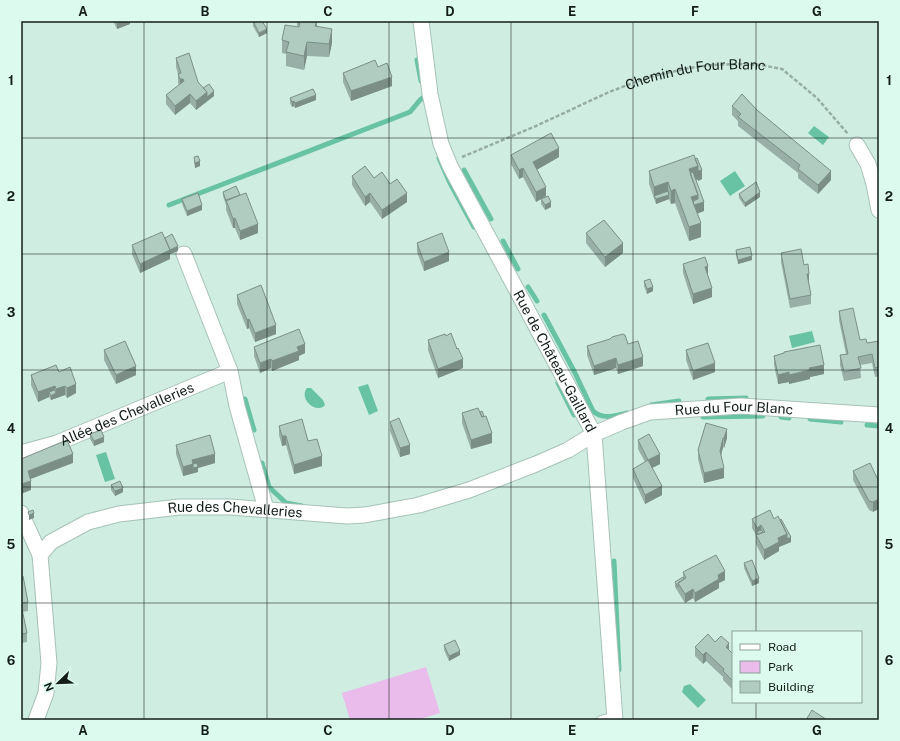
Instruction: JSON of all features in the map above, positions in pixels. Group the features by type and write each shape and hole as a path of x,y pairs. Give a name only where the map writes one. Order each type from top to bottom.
{"street":[{"name":"Rue de Château-Gaillard","path":"421,21 430,94 441,144 448,161 594,434 610,719"},
{"path":"857,145 868,164 879,210"},
{"path":"184,254 230,371 237,406 266,509"},
{"name":"Allée des Chevalleries","path":"21,453 57,443 230,371"},
{"name":"Rue du Four Blanc","path":"594,434 650,412 709,407 740,406 879,415"},
{"name":"Rue des Chevalleries","path":"40,555 51,542 88,522 119,514 179,507 230,507 347,516 365,515 419,505 469,490 517,472 568,450 594,434"},
{"path":"21,513 40,555 49,663 46,693 36,720"}],"path":[{"name":"Chemin du Four Blanc","path":"448,161 465,156 609,92 649,77 689,68 739,64 761,65 782,69 817,98 857,145"}],"green space":[{"path":"426,667 440,713 417,720 350,720 342,693"}],"shaded area":[{"path":"814,126 829,137 823,145 808,133"},
{"path":"735,171 745,186 730,196 720,181"},
{"path":"812,331 815,342 792,348 789,336"},
{"path":"368,384 378,411 369,415 358,387"},
{"path":"307,388 311,388 323,400 325,405 323,407 315,408 308,403 305,396"},
{"path":"106,452 115,479 105,482 96,455"},
{"path":"690,684 706,700 698,708 682,692 684,686"}],"building":[{"path":"253,21 262,21 267,29 259,33"},
{"path":"300,21 317,21 315,26 332,29 329,44 307,42 304,56 286,52 289,42 282,40 285,25 299,27"},
{"path":"189,53 198,82 207,92 196,101 190,94 175,106 166,95 184,81 183,79 180,79 178,74 181,73 176,58"},
{"path":"375,60 378,67 387,63 392,77 351,91 343,73"},
{"path":"209,84 214,91 207,97 207,92 203,88"},
{"path":"313,89 316,95 295,103 294,101 292,102 290,98"},
{"path":"742,94 757,110 831,171 818,185 798,169 800,165 738,117 741,114 732,106"},
{"path":"551,133 559,148 533,162 546,187 536,192 523,168 519,170 511,155"},
{"path":"694,155 698,166 689,169 698,195 691,197 701,223 689,227 675,189 671,191 668,182 654,187 649,171"},
{"path":"198,156 200,161 195,163 194,157"},
{"path":"697,158 702,170 698,171 698,166 695,159"},
{"path":"365,166 374,178 382,172 390,184 397,179 407,193 382,210 370,193 365,197 352,176"},
{"path":"693,172 704,202 694,205 693,201 698,199 698,195 690,173"},
{"path":"756,182 760,192 745,203 739,194"},
{"path":"236,186 240,195 226,201 223,192"},
{"path":"668,191 669,195 656,199 654,196"},
{"path":"198,193 202,205 187,211 182,199"},
{"path":"246,193 258,224 240,231 235,218 233,219 226,200"},
{"path":"548,196 551,202 545,205 541,199"},
{"path":"604,220 623,243 605,257 586,233"},
{"path":"162,232 170,250 140,264 132,245"},
{"path":"442,233 449,252 424,262 417,243"},
{"path":"172,234 178,246 170,250 165,238"},
{"path":"750,247 752,256 738,260 736,250"},
{"path":"801,249 804,265 808,264 809,274 807,274 811,295 790,299 781,253"},
{"path":"705,257 708,266 705,267 712,288 693,294 683,264"},
{"path":"650,279 653,287 647,289 644,281"},
{"path":"261,285 276,325 255,333 249,319 247,320 237,295"},
{"path":"853,308 860,340 866,339 867,343 879,341 879,367 875,368 872,354 858,357 861,368 844,372 840,355 848,354 839,311"},
{"path":"299,329 305,344 297,347 299,351 272,361 271,359 260,363 254,347"},
{"path":"451,333 457,349 458,348 463,359 438,369 428,340 445,334 446,336"},
{"path":"623,334 625,335 628,344 638,341 643,357 618,365 616,358 594,366 587,346"},
{"path":"125,341 136,366 116,375 104,350"},
{"path":"708,343 715,363 693,371 686,350"},
{"path":"820,345 824,365 809,368 810,370 789,375 789,372 778,375 774,356 784,352"},
{"path":"56,365 59,372 70,367 76,384 67,388 65,386 56,389 55,386 38,392 31,375"},
{"path":"55,390 56,393 51,396 49,392"},
{"path":"478,408 482,417 486,416 492,433 471,440 462,413"},
{"path":"482,411 484,416 482,417 480,412"},
{"path":"399,418 410,445 400,448 390,422"},
{"path":"302,419 308,441 317,439 322,456 294,465 286,436 282,436 279,426"},
{"path":"706,423 727,429 720,451 724,468 704,473 698,450"},
{"path":"101,430 104,437 94,441 90,434"},
{"path":"649,434 660,454 648,460 638,440"},
{"path":"210,435 215,454 192,460 193,464 183,467 176,445"},
{"path":"67,440 73,454 28,471 31,481 21,484 21,459"},
{"path":"648,460 662,486 645,495 633,469"},
{"path":"197,463 198,467 193,468 193,464"},
{"path":"870,463 879,482 879,499 873,502 869,501 853,471"},
{"path":"120,481 123,488 115,491 111,485"},
{"path":"33,510 34,513 29,515 28,512"},
{"path":"770,510 774,519 778,516 787,534 778,538 779,542 764,550 756,535 765,532 761,525 757,528 752,519"},
{"path":"781,519 791,537 787,539 787,534 780,520"},
{"path":"761,530 763,532 758,534 757,532"},
{"path":"716,555 725,571 718,575 719,579 695,593 693,589 685,594 678,583 686,578 683,572"},
{"path":"752,560 759,578 752,581 744,563"},
{"path":"21,576 23,576 28,602 21,603"},
{"path":"683,577 684,579 678,583 678,587 675,582"},
{"path":"21,609 27,633 21,634"},
{"path":"708,634 715,642 721,636 729,643 726,647 732,653 732,680 723,671 724,669 706,652 703,655 695,647"},
{"path":"455,640 460,651 449,656 444,645"},
{"path":"812,710 827,720 806,720"}],"waterway":[{"path":"417,60 421,81"},
{"path":"169,205 410,112 424,97"},
{"path":"439,158 450,183 474,227"},
{"path":"464,170 491,219"},
{"path":"503,241 518,269"},
{"path":"528,287 537,301"},
{"path":"544,315 574,371 593,411 601,416 614,416 627,413"},
{"path":"558,383 574,415"},
{"path":"708,399 746,398"},
{"path":"245,399 254,430"},
{"path":"651,405 679,401"},
{"path":"703,417 763,416"},
{"path":"781,417 789,418"},
{"path":"810,419 841,422"},
{"path":"867,425 879,426"},
{"path":"262,463 269,487 286,503 302,506"},
{"path":"614,561 619,670"}]}
